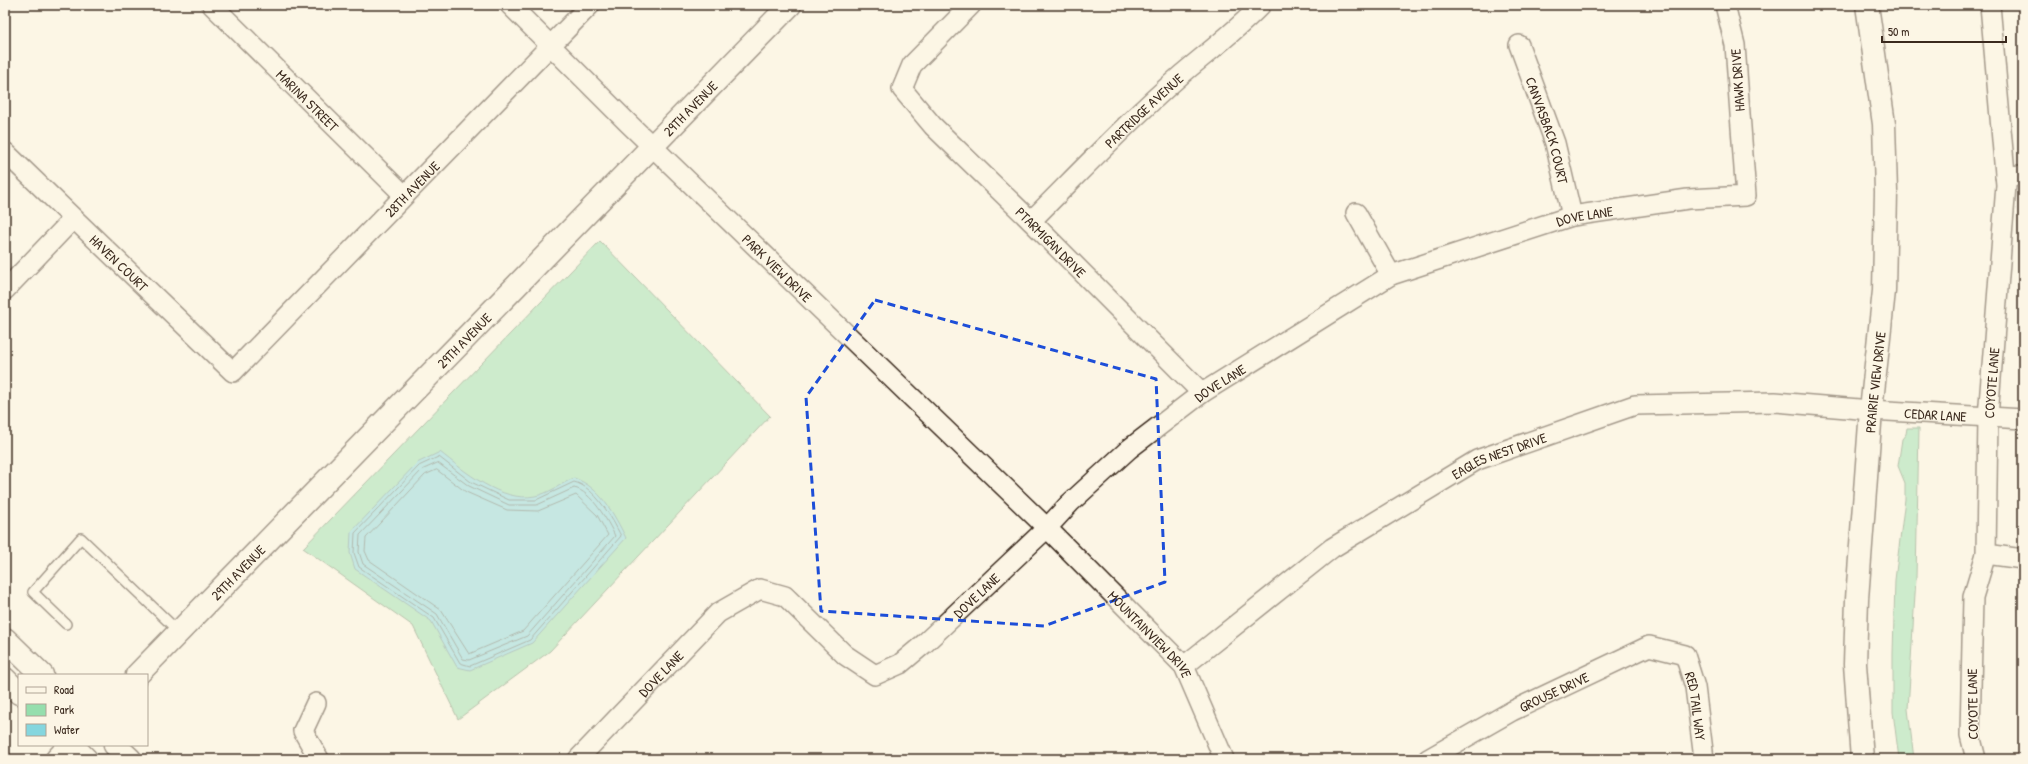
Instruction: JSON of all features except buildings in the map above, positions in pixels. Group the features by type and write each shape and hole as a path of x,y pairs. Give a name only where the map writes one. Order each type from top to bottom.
{"street":[{"name":"MARINA STREET","path":"212,5 404,196"},
{"name":"PARK VIEW DRIVE","path":"510,5 653,146 1047,528"},
{"name":"28TH AVENUE","path":"233,372 590,5"},
{"name":"29TH AVENUE","path":"138,674 790,5"},
{"name":"PTARMIGAN DRIVE","path":"971,5 912,66 902,89 933,126 1031,221 1202,393"},
{"name":"PARTRIDGE AVENUE","path":"1031,221 1137,116 1182,75 1217,47 1260,5"},
{"name":"HAWK DRIVE","path":"1725,5 1735,45 1743,156"},
{"name":"PRAIRIE VIEW DRIVE","path":"1862,759 1855,664 1857,596 1871,410 1884,291 1886,192 1884,124 1867,5"},
{"name":"COYOTE LANE","path":"1976,759 1970,735 1973,597 1986,554 1988,416 2006,184 2014,176 1990,5"},
{"name":"CANVASBACK COURT","path":"1519,45 1555,144 1572,216"},
{"name":"HAVEN COURT","path":"5,152 233,372"},
{"name":"DOVE LANE","path":"578,759 718,613 760,589 785,596 845,655 875,675 900,664 925,643 1047,528 1070,503 1129,449 1202,393 1391,275 1572,216 1688,199 1746,196 1743,156"},
{"path":"1356,213 1391,275"},
{"path":"5,290 73,219"},
{"name":"EAGLES NEST DRIVE","path":"1184,666 1332,548 1477,460 1635,405 1775,402 1871,410"},
{"name":"CEDAR LANE","path":"1871,410 2023,419"},
{"name":"MOUNTAINVIEW DRIVE","path":"1047,528 1184,666 1224,759"},
{"path":"1986,554 2023,559"},
{"path":"5,639 41,674"},
{"name":"GROUSE DRIVE","path":"1428,759 1512,711 1648,646 1685,655"},
{"name":"RED TAIL WAY","path":"1685,655 1695,687 1704,759"},
{"path":"5,679 18,692"},
{"path":"316,703 303,731 319,759"},
{"path":"57,759 70,746"},
{"path":"72,746 86,759"},
{"path":"116,746 130,759"}],"lane":[{"path":"66,624 33,592 81,538 179,632"}],"highlighted area":[{"path":"875,300 1156,379 1165,582 1044,626 821,611 806,397"}],"green space":[{"path":"600,241 770,416 550,651 458,719 413,626 303,548"},
{"path":"1907,428 1919,428 1916,578 1908,709 1914,759 1899,759 1893,712 1893,654 1895,580 1905,499 1905,483 1898,466 1902,439 1906,434"}],"water":[{"path":"440,452 484,484 510,495 522,497 540,495 574,478 583,482 605,502 626,538 532,643 470,670 457,667 431,621 355,569 350,553 351,532 417,463"}]}
